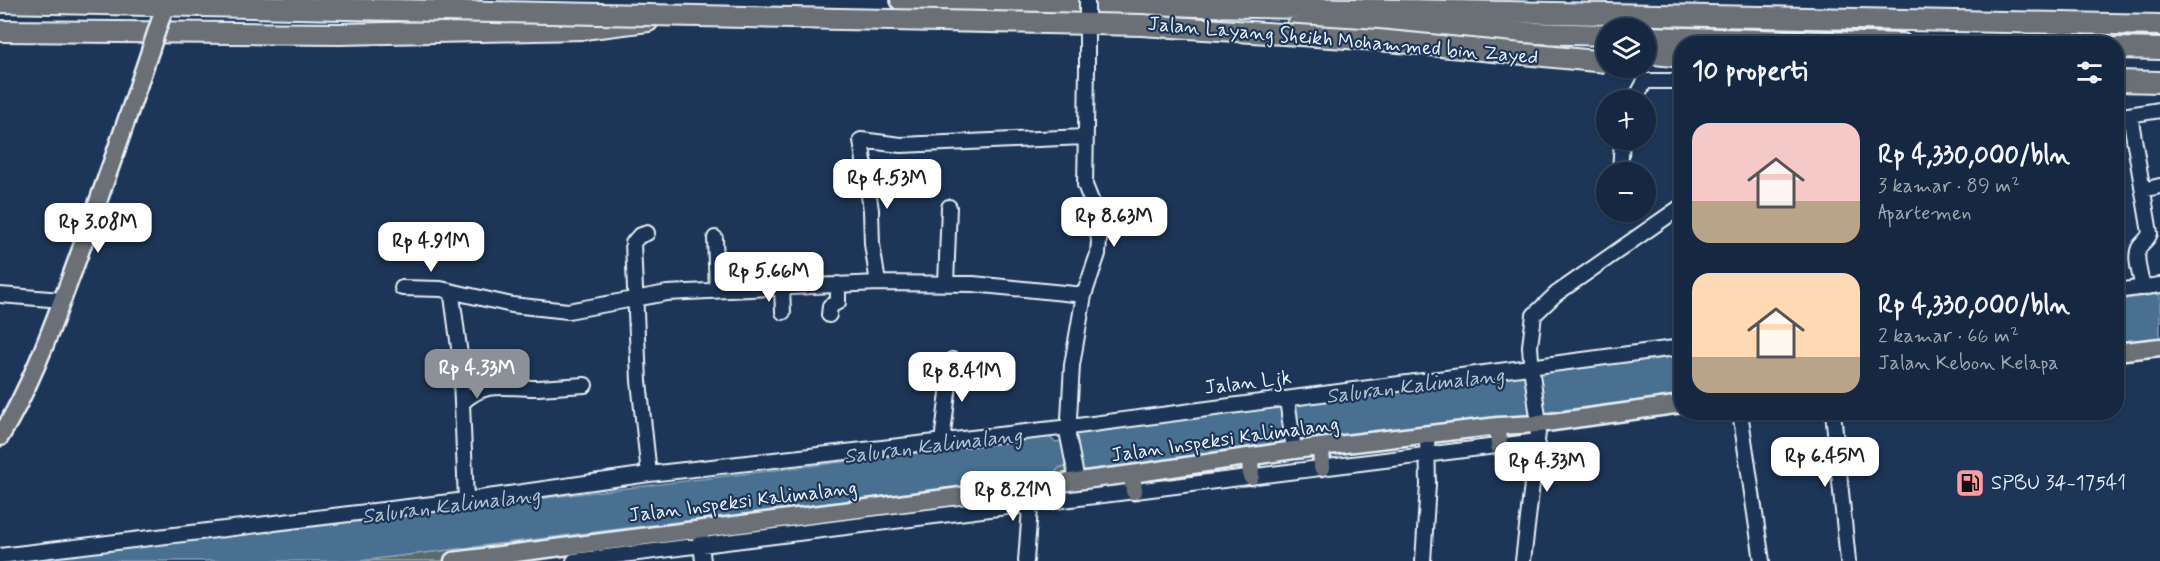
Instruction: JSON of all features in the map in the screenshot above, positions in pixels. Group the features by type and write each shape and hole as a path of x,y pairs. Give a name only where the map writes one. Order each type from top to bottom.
{"highway":[{"name":"Jalan Layang Sheikh Mohammed bin Zayed","path":"341,0 1221,16 1378,28 1596,49"},
{"path":"901,0 2160,25"},
{"name":"Jalan Layang Sheikh Mohammed bin Zayed","path":"0,2 1141,25 1367,39 1596,61"},
{"path":"0,7 1181,22 1596,35"},
{"path":"0,31 340,34 583,29 683,17"},
{"path":"1656,36 1674,37"},
{"path":"2124,48 2160,49"},
{"path":"1656,54 1674,56"},
{"path":"1656,66 1674,67"},
{"path":"2124,68 2160,69"},
{"path":"2124,81 2160,82"}],"main road":[{"path":"0,437 13,415 48,340 118,149 167,0"},
{"path":"2124,351 2160,348"},
{"name":"Jalan Inspeksi Kalimalang","path":"453,561 700,537 1032,487 1075,473 1133,482 1293,448 1321,448 1498,426 1538,427 1674,405"},
{"path":"1498,426 1499,446"},
{"path":"1321,448 1322,467"},
{"path":"1250,458 1251,476"}],"street":[{"path":"1075,473 1069,431 1072,365 1084,295 1098,254 1099,241 1095,210 1085,185 1088,0"},
{"path":"1640,90 1645,81 1674,81"},
{"path":"2124,116 2160,110"},
{"path":"2124,120 2143,190 2150,233 2148,240 2140,246 2137,252 2143,288"},
{"path":"878,283 872,244 872,210 861,140 901,145 1085,137"},
{"path":"2143,190 2160,186"},
{"path":"946,283 949,207"},
{"path":"1523,561 1538,427 1530,346 1534,315 1556,294 1674,212"},
{"path":"647,233 639,236 633,243 639,381 649,474"},
{"path":"715,237 717,290"},
{"path":"402,288 441,289 541,309 568,311 667,293 838,284 946,283 1084,295"},
{"path":"829,315 830,306 838,302 838,284"},
{"path":"2124,290 2160,285"},
{"path":"782,287 783,312"},
{"path":"455,293 452,296 460,355 466,500"},
{"path":"0,295 62,300"},
{"name":"Jalan Ljk","path":"0,556 466,500 649,474 942,442 1069,431 1531,370 1674,348"},
{"path":"942,442 952,360"},
{"path":"462,403 472,393 495,387 537,388 585,385"},
{"path":"1288,401 1293,448"},
{"path":"1741,420 1762,561"},
{"path":"1834,420 1848,561"},
{"name":"Jalan Inspeksi Kalimalang","path":"574,561 700,537 1030,504 1133,482 1251,476 1499,446 1538,427"},
{"path":"1423,561 1428,485 1427,434"},
{"path":"1026,561 1032,487"},
{"path":"700,537 703,561"}],"green space":[{"path":"1674,396 1674,405 454,561 359,561 1051,476 1060,467 1073,466 1079,471"}],"water":[{"path":"2160,294 2160,338 2124,342 2124,299"},
{"path":"1674,357 1674,396 1079,471 1073,466 1060,467 1051,476 359,561 23,561 1049,437 1055,442 1072,439 1077,430"}],"place":[{"name":"SPBU 34-17541","path":"1970,483"}],"water label":[{"name":"Saluran Kalimalang","path":"1415,386"},
{"name":"Saluran Kalimalang","path":"933,446"},
{"name":"Saluran Kalimalang","path":"451,506"}]}
